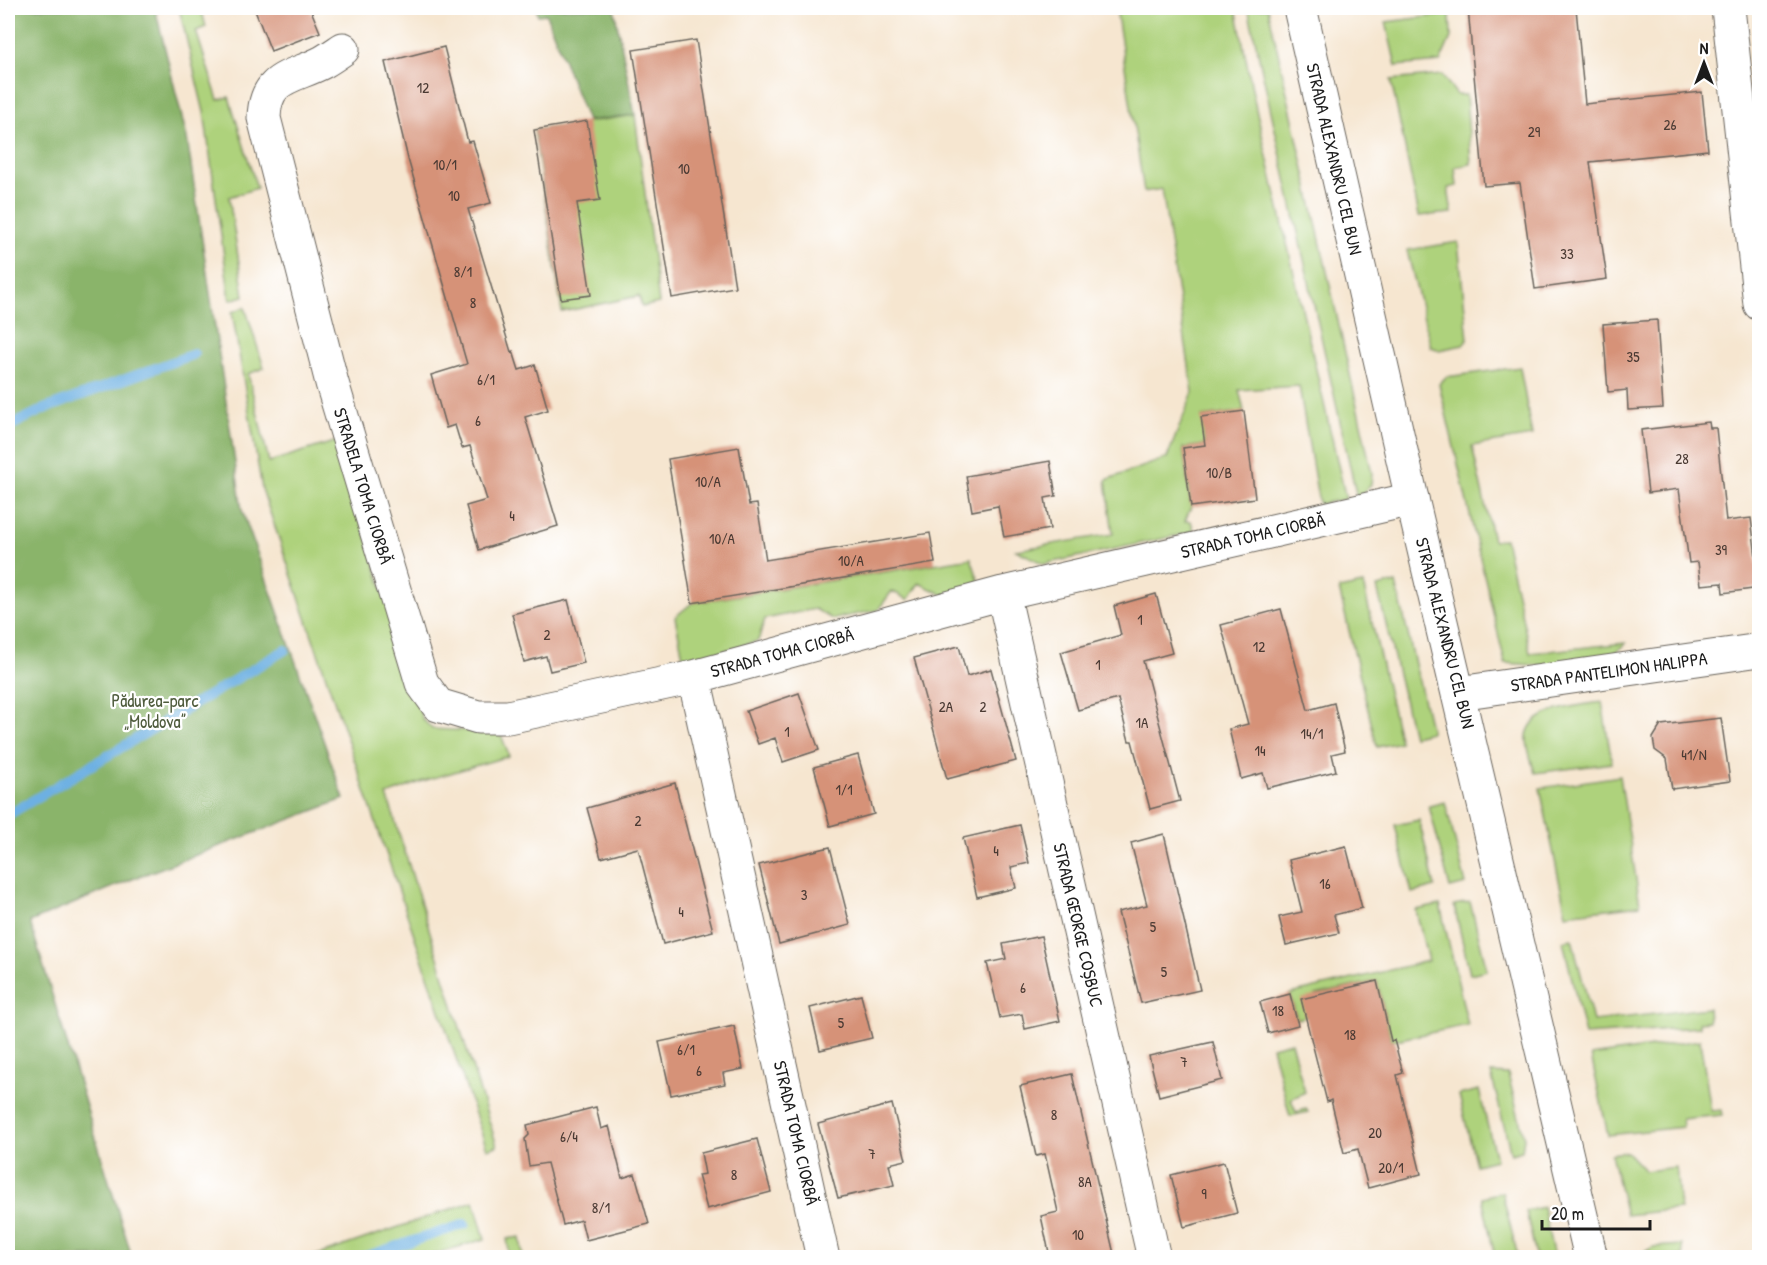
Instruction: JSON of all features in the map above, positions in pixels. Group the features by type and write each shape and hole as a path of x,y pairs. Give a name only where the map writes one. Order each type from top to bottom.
{"street":[{"name":"STRADA ALEXANDRU CEL BUN","path":"1300,8 1412,499 1591,1257"},
{"path":"1728,8 1760,304"},
{"name":"STRADELA TOMA CIORBĂ","path":"343,49 322,62 283,78 271,88 264,101 264,118 332,383 422,683 438,705 478,717 508,717 694,677"},
{"name":"STRADA TOMA CIORBĂ","path":"823,1257 694,677 1003,593 1412,499"},
{"name":"STRADA GEORGE COȘBUC","path":"1003,593 1154,1257"},
{"name":"STRADA PANTELIMON HALIPPA","path":"1459,693 1760,650"}],"green space":[{"name":"Pădurea-parc „Moldova”","path":"8,8 155,8 187,138 242,510 344,799 135,878 30,922 132,1257 8,1257"},
{"path":"179,8 201,8 206,27 196,31 218,100 229,97 257,188 229,197 244,296 230,300 204,112"},
{"path":"536,8 614,8 635,115 587,121 546,14 538,15"},
{"path":"1116,8 1236,8 1256,109 1346,499 1319,504 1299,386 1239,390 1244,411 1202,417 1205,445 1183,448 1191,507 1185,521 1191,521 1194,532 1044,564 1016,550 1113,534 1106,480 1167,458 1193,392 1162,189 1144,192"},
{"path":"1248,8 1268,8 1372,473 1371,485 1357,498"},
{"path":"1450,14 1451,37 1440,62 1396,66 1386,22"},
{"path":"1442,75 1457,95 1466,95 1471,164 1455,167 1457,186 1448,188 1452,213 1419,216 1391,80"},
{"path":"635,115 659,303 642,307 639,296 562,312 534,130"},
{"path":"1458,242 1468,339 1463,345 1439,350 1431,347 1407,250"},
{"path":"245,307 264,368 248,374 269,462 337,441 422,718 432,729 500,732 509,756 423,781 387,795 497,1146 487,1149 262,489 232,312"},
{"path":"1520,367 1532,436 1472,446 1493,540 1505,539 1530,653 1626,643 1613,655 1548,666 1505,663 1439,384 1446,377"},
{"path":"971,558 981,587 945,596 919,583 908,600 892,591 878,610 832,619 815,609 765,619 758,641 695,659 683,657 675,617 692,603"},
{"path":"1396,583 1431,732 1413,736 1377,587"},
{"path":"1363,584 1400,742 1377,747 1339,589"},
{"path":"1602,702 1612,763 1535,773 1527,741 1528,730 1534,722 1555,711"},
{"path":"1620,776 1640,905 1566,914 1540,788"},
{"path":"1445,802 1466,884 1450,888 1429,806"},
{"path":"1419,820 1435,887 1412,893 1395,825"},
{"path":"1470,902 1487,970 1470,974 1454,905"},
{"path":"1440,905 1468,1025 1391,1041 1377,981 1315,995 1318,1013 1297,1019 1290,994 1428,961 1416,910"},
{"path":"1572,939 1593,1021 1708,1008 1709,1021 1699,1022 1699,1027 1585,1035 1563,941"},
{"path":"1700,1040 1711,1111 1721,1110 1722,1115 1682,1119 1683,1127 1608,1135 1591,1056"},
{"path":"1291,1042 1305,1092 1291,1099 1296,1112 1306,1109 1308,1112 1290,1116 1272,1047"},
{"path":"1491,1073 1508,1074 1524,1138 1522,1151 1511,1154"},
{"path":"1479,1090 1496,1160 1476,1165 1459,1095"},
{"path":"1627,1152 1645,1171 1676,1167 1680,1209 1626,1215 1611,1154"},
{"path":"1502,1192 1518,1257 1495,1257 1482,1197"},
{"path":"474,1201 485,1239 425,1257 312,1257"},
{"path":"1543,1207 1554,1257 1536,1257 1526,1211"},
{"path":"520,1237 523,1257 510,1257 507,1239"},
{"path":"1682,1245 1683,1257 1636,1257 1653,1247"}],"building":[{"path":"254,8 310,8 320,32 271,51"},
{"path":"1468,8 1576,8 1585,104 1702,92 1708,150 1590,162 1607,279 1535,289 1520,183 1484,186"},
{"path":"696,40 735,287 672,298 633,50"},
{"path":"444,47 468,142 473,141 491,203 468,209 511,352 513,351 519,370 535,365 548,410 525,417 558,526 479,550 466,506 487,500 470,446 462,448 455,425 446,428 431,375 467,364 408,159 385,62"},
{"path":"587,121 600,200 577,203 591,295 561,299 534,130"},
{"path":"1657,320 1663,408 1628,410 1627,390 1608,392 1603,324"},
{"path":"1244,411 1255,498 1191,507 1183,448 1205,445 1201,417"},
{"path":"1709,422 1710,428 1716,428 1726,521 1751,518 1760,588 1723,593 1722,583 1701,585 1698,562 1689,563 1679,489 1648,493 1641,430"},
{"path":"739,447 749,505 757,504 766,560 930,533 935,563 692,603 668,459"},
{"path":"1050,461 1056,496 1045,498 1050,529 1004,537 998,506 972,511 966,476"},
{"path":"1156,594 1172,653 1143,661 1180,801 1150,809 1118,699 1078,710 1061,652 1121,635 1114,606"},
{"path":"568,600 584,663 550,671 546,656 524,662 512,614"},
{"path":"1281,609 1308,710 1334,703 1345,751 1332,754 1336,771 1267,788 1263,773 1241,779 1229,729 1248,724 1221,625"},
{"path":"959,646 967,676 991,669 1016,761 947,779 914,658"},
{"path":"799,693 819,750 783,762 775,738 758,744 746,711"},
{"path":"1721,718 1730,781 1672,789 1667,759 1655,750 1653,738 1661,725"},
{"path":"858,755 874,814 830,826 814,767"},
{"path":"675,783 713,931 663,944 638,848 601,858 587,808"},
{"path":"1020,825 1029,863 1011,867 1016,888 977,897 963,838"},
{"path":"1164,834 1200,990 1141,1003 1118,912 1147,905 1131,843"},
{"path":"1346,846 1362,908 1334,915 1339,933 1286,945 1279,917 1302,912 1289,860"},
{"path":"830,847 850,925 779,944 759,865"},
{"path":"1041,936 1060,1021 1025,1029 1022,1014 1000,1018 987,963 1006,959 1003,944"},
{"path":"1377,981 1391,1041 1394,1040 1403,1073 1397,1075 1421,1174 1368,1188 1358,1149 1344,1153 1331,1100 1327,1102 1301,999"},
{"path":"1290,994 1298,1025 1268,1033 1260,1002"},
{"path":"861,995 872,1038 820,1050 810,1008"},
{"path":"734,1026 743,1069 723,1073 725,1084 671,1095 659,1042"},
{"path":"1213,1042 1222,1080 1159,1096 1149,1056"},
{"path":"1072,1074 1114,1254 1100,1257 1050,1257 1041,1216 1058,1212 1045,1154 1036,1156 1020,1086"},
{"path":"892,1104 906,1160 889,1164 894,1185 838,1198 818,1124"},
{"path":"596,1107 601,1129 609,1126 622,1178 635,1174 649,1224 586,1240 581,1220 563,1225 547,1163 529,1166 525,1139 529,1135 527,1125"},
{"path":"757,1139 771,1192 707,1209 698,1175 705,1174 701,1153"},
{"path":"1224,1162 1237,1213 1184,1227 1171,1175"}],"waterway":[{"path":"8,427 44,409 194,354"},
{"path":"8,815 285,650"},
{"path":"361,1258 465,1224"}]}
